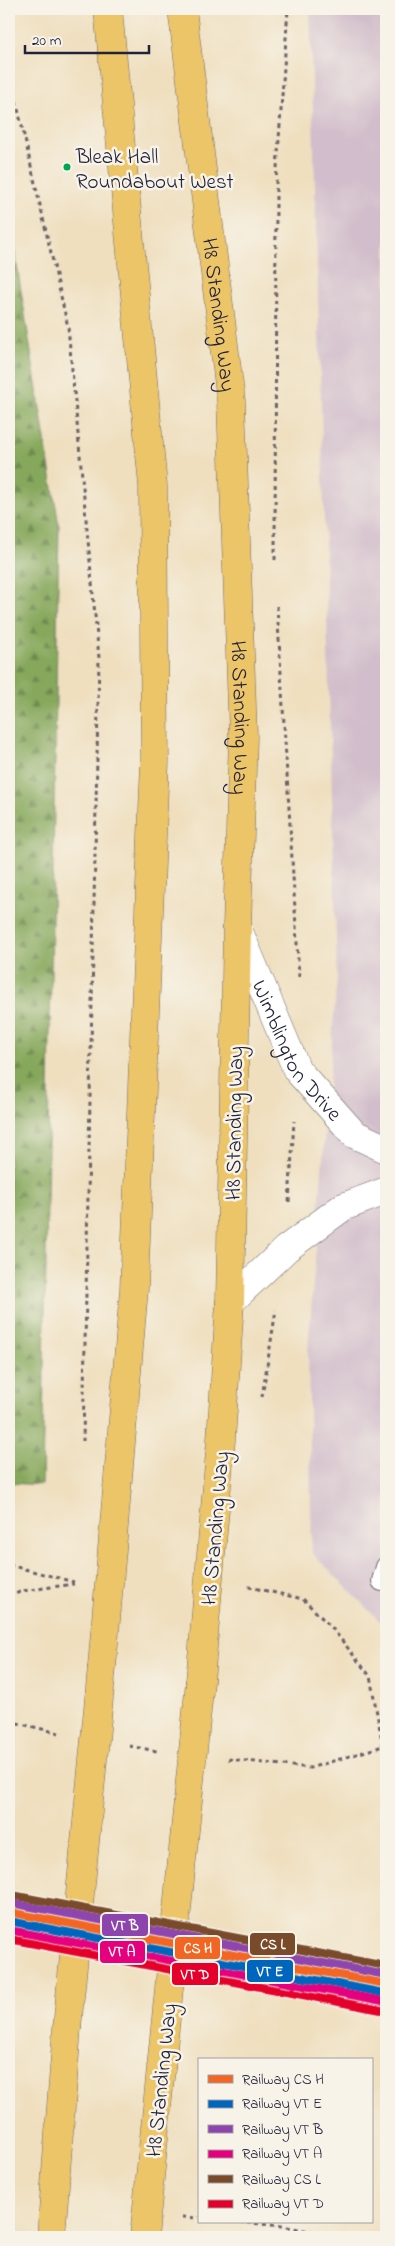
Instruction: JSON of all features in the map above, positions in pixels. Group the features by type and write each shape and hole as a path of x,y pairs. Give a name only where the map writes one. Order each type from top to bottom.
{"highway":[{"path":"51,2237 67,2028 102,1667 134,1289 155,761 153,486 108,9"},
{"name":"H8 Standing Way","path":"144,2237 200,1681 222,1440 230,1302 237,926 243,736 231,401 182,9"}],"street":[{"name":"Wimblington Drive","path":"237,926 297,1070 354,1134 386,1150"},
{"path":"230,1302 286,1249 343,1207 386,1191"}],"path":[{"path":"9,70 68,327 99,658 83,1444"},
{"path":"9,1565 80,1583 22,1591 9,1597"},
{"path":"241,1585 303,1599 332,1628 370,1676 384,1746 310,1768 259,1762"},
{"path":"9,1721 51,1732"},
{"path":"260,2224 342,2237"}],"shaded area":[{"path":"310,9 386,9 386,1627 312,1553 308,1351 337,977"}],"green space":[{"path":"9,216 59,526 42,1485 9,1483"}],"transit line":[{"path":"12,1895 386,1966"},
{"path":"11,1903 386,1975"},
{"path":"9,1912 386,1984"},
{"path":"9,1921 384,1993"},
{"path":"9,1930 383,2001"},
{"path":"9,1939 381,2010"}],"place":[{"name":"Bleak Hall Roundabout West","path":"67,167"}]}
